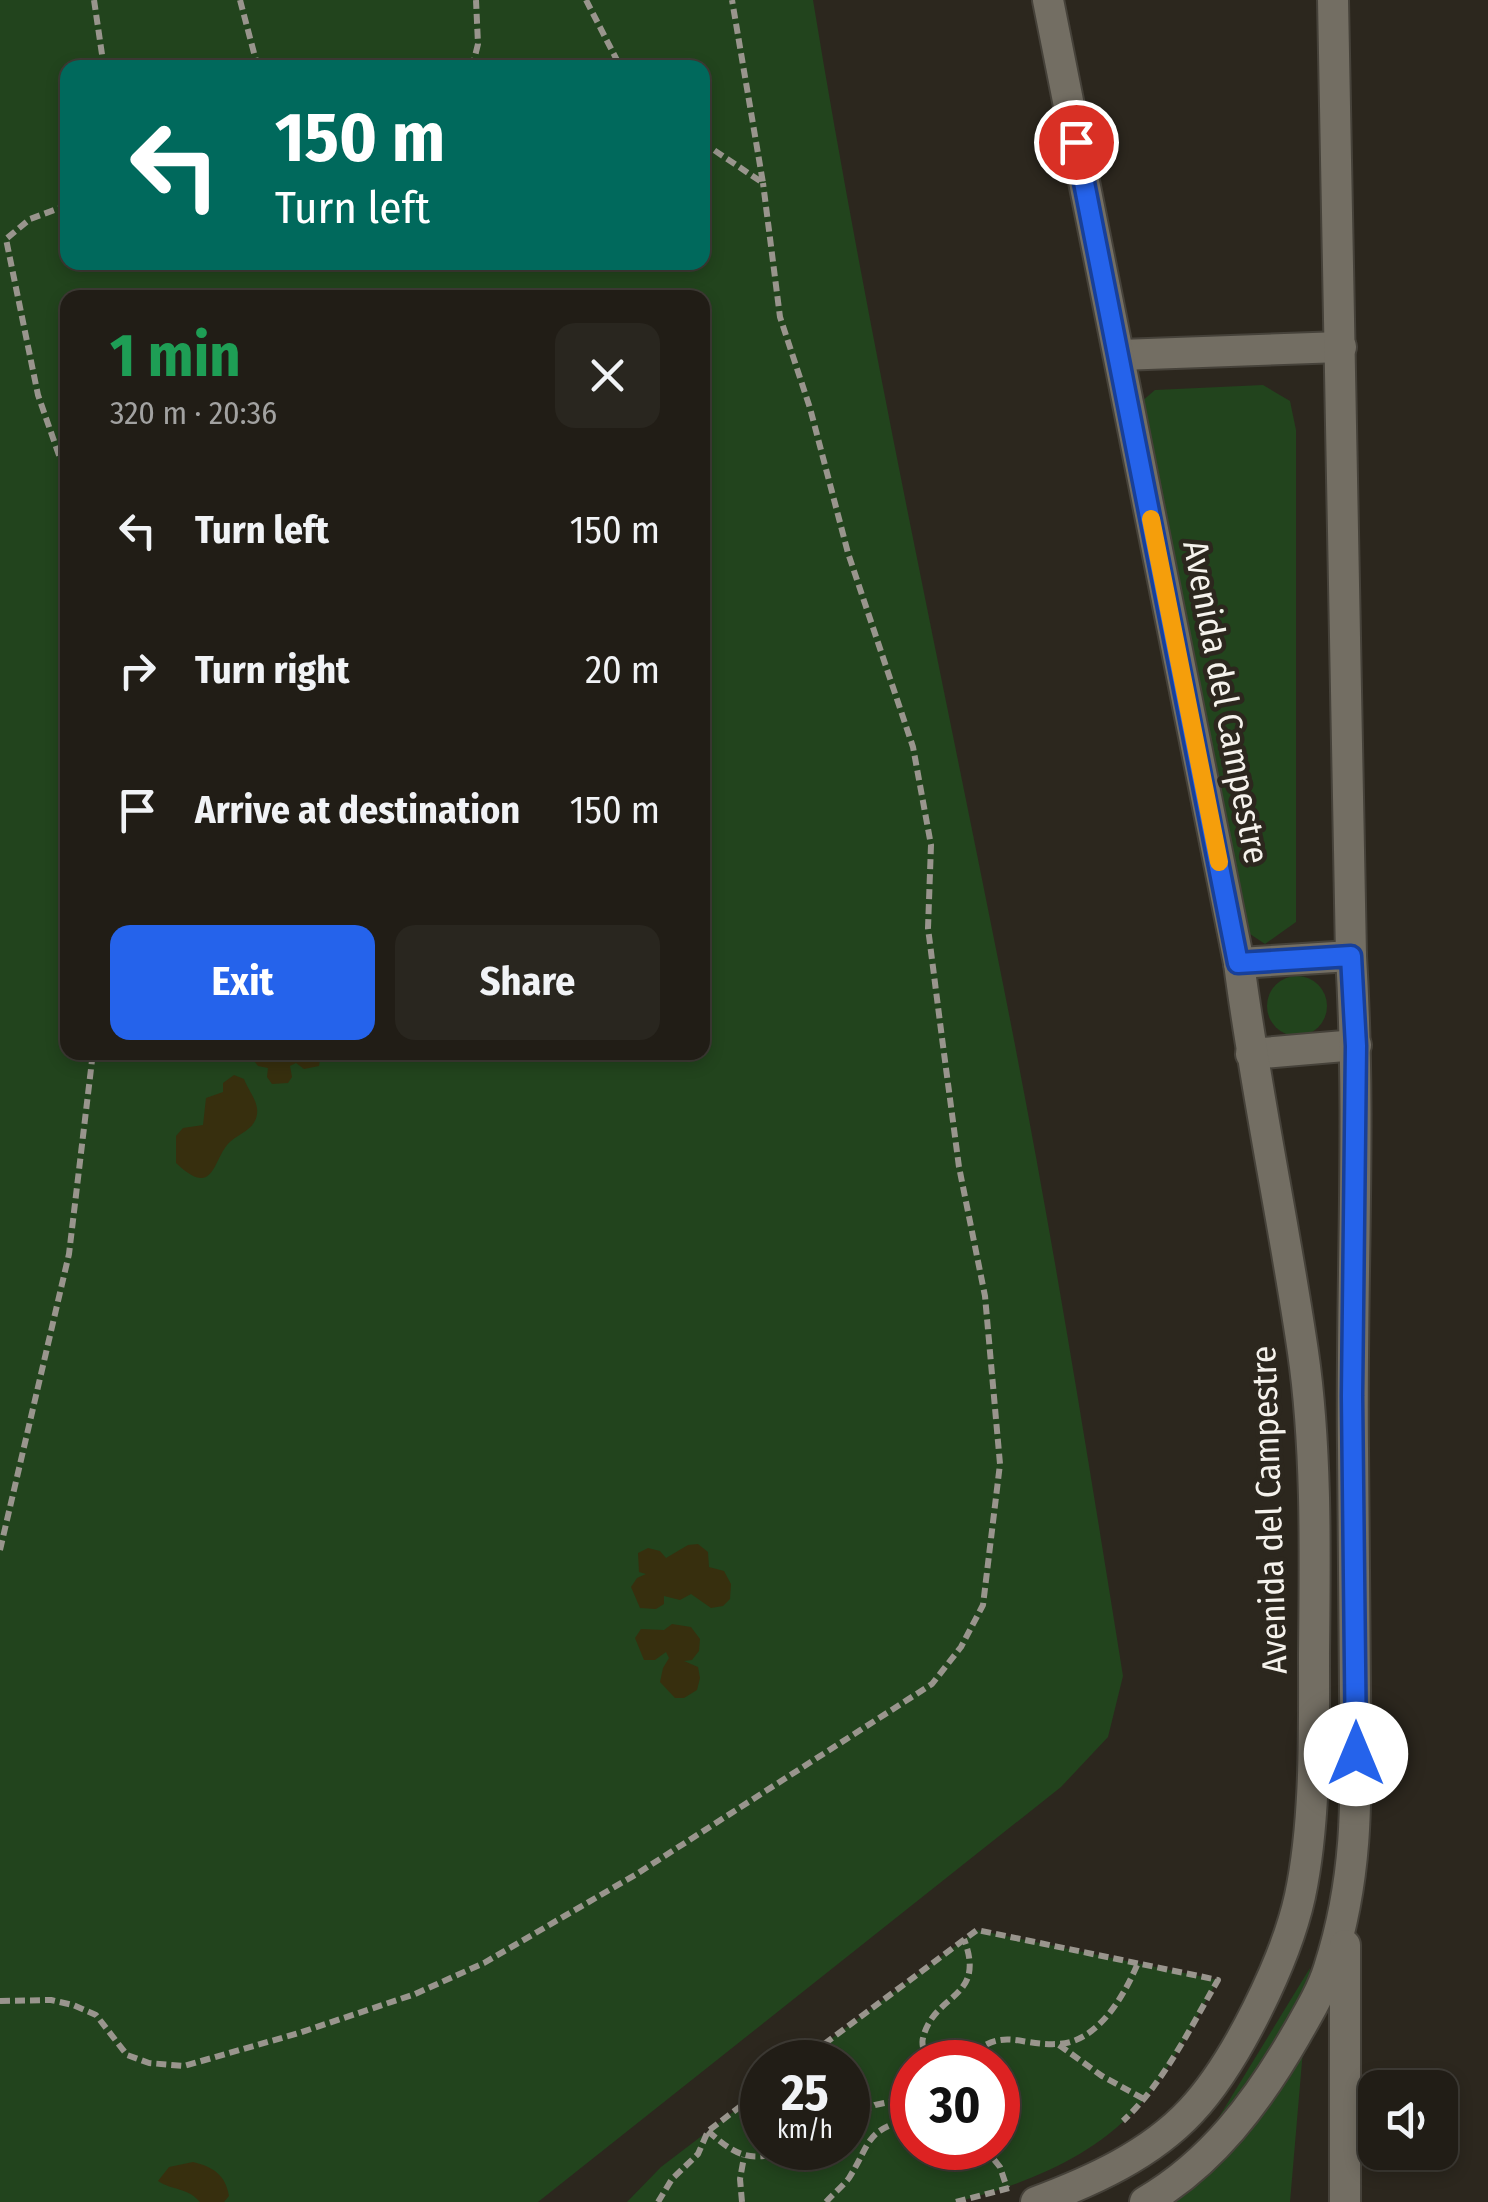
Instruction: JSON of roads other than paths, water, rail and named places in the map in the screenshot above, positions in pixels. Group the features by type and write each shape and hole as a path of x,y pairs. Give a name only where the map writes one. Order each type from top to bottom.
{"street":[{"name":"Avenida del Campestre","path":"1029,2192 1076,2187 1139,2154 1192,2110 1256,2012 1282,1953 1300,1896 1314,1760 1314,1605 1304,1355 1238,963 1048,0"},
{"path":"1333,0 1351,956 1356,1046 1352,1396 1356,1834 1345,1913 1345,2202"},
{"path":"1120,355 1341,347"},
{"path":"1238,963 1351,956"},
{"path":"1251,1054 1356,1046"},
{"path":"1306,1836 1356,1834"},
{"path":"1146,2202 1220,2143 1267,2084 1328,1972 1345,1913"}]}
